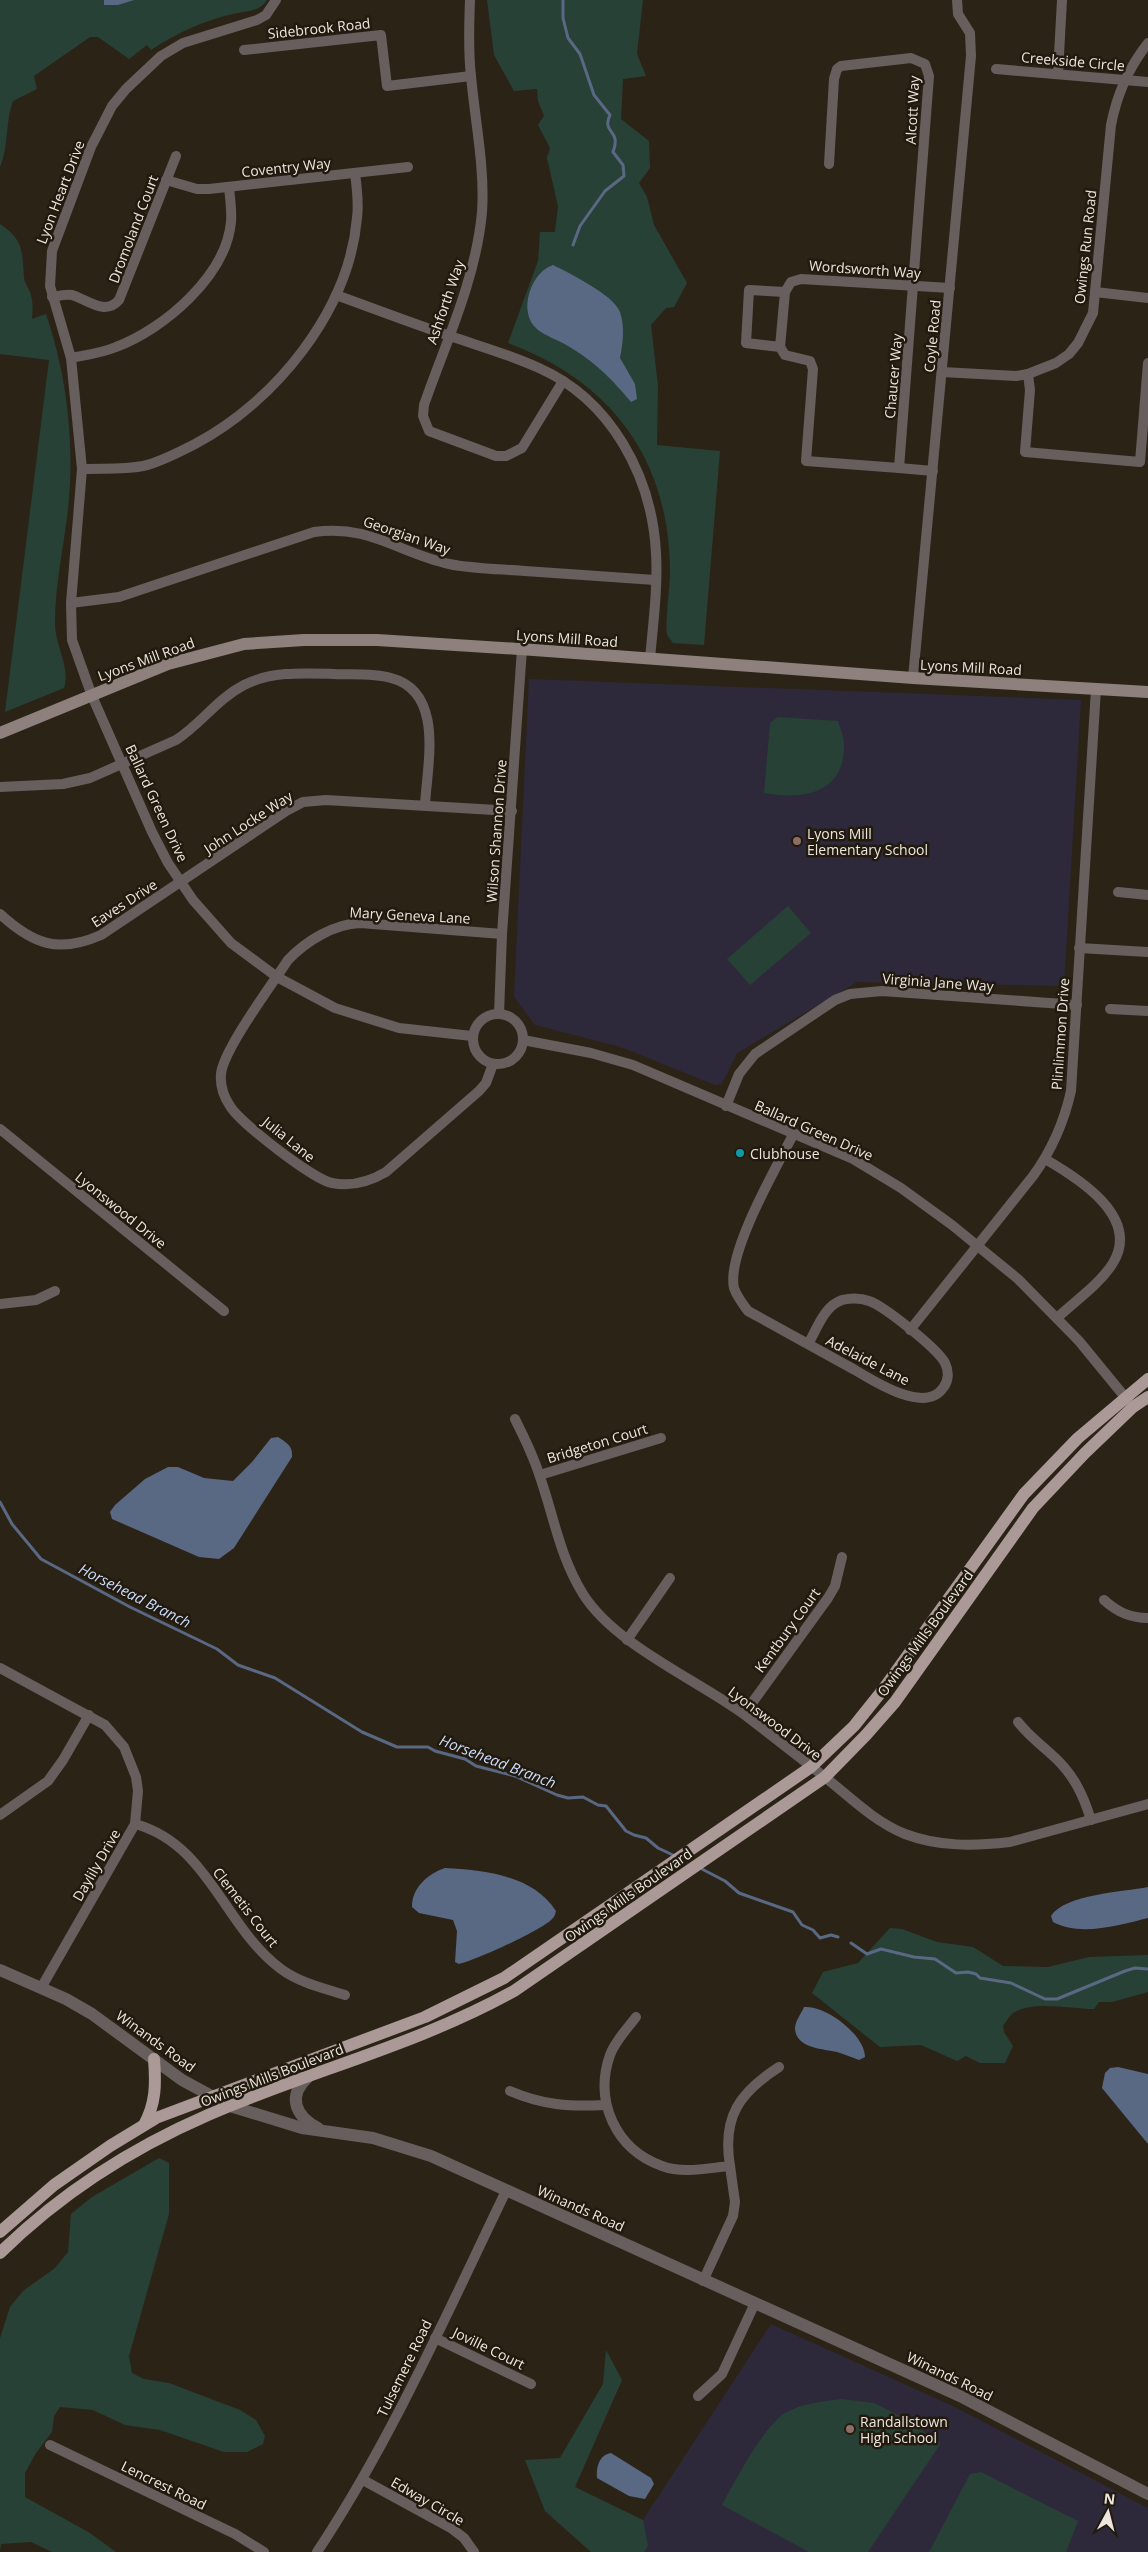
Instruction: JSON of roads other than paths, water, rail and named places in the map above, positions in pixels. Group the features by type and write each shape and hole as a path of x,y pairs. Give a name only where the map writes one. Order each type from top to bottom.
{"main road":[{"name":"Lyons Mill Road","path":"0,733 143,673 198,655 244,644 276,641 377,640 913,678 1148,692"},
{"name":"Owings Mills Boulevard","path":"0,2232 54,2185 110,2146 156,2118 425,2017 474,1995 542,1954 811,1767 854,1726 1024,1494 1078,1438 1124,1396 1148,1379"},
{"name":"Owings Mills Boulevard","path":"0,2253 63,2199 115,2164 175,2130 230,2106 433,2032 480,2010 543,1973 825,1777 895,1702 1033,1508 1085,1453 1133,1407 1148,1397"},
{"path":"143,2126 152,2110 156,2094 154,2060"}],"street":[{"name":"Lyon Heart Drive","path":"92,696 72,640 71,603 82,469 71,358 52,297 49,270 52,251 91,147 112,106 126,89 161,56 183,43 258,20 266,15 276,0"},
{"name":"Ashforth Way","path":"470,0 470,76 483,188 482,211 476,254 424,405 425,425 429,431 438,436 496,456 514,454 522,448 563,381"},
{"name":"Coyle Road","path":"913,678 972,42 970,33 958,14 957,0"},
{"path":"1058,73 1062,0"},
{"name":"Sidebrook Road","path":"244,50 381,34 387,86 470,76"},
{"name":"Owings Run Road","path":"942,372 1016,376 1028,374 1056,363 1078,343 1093,313 1111,125 1116,100 1125,80 1148,43"},
{"name":"Alcott Way","path":"829,164 834,79 837,69 842,66 911,58 925,64 929,76 914,286"},
{"name":"Creekside Circle","path":"996,69 1148,82"},
{"name":"Dromoland Court","path":"52,297 70,294 102,307 115,305 123,292 176,156"},
{"name":"Coventry Way","path":"166,180 197,188 228,187 408,166"},
{"path":"82,469 143,466 176,454 224,427 262,397 296,360 336,295 350,254 357,220 355,173"},
{"path":"71,358 99,353 137,337 164,320 192,295 207,276 227,238 231,207 228,187"},
{"name":"Wordsworth Way","path":"785,292 791,282 801,279 950,288"},
{"name":"Chaucer Way","path":"899,468 914,286"},
{"path":"780,347 746,343 749,290 785,292 780,347 786,355 806,358 810,360 813,366 806,461 933,471"},
{"path":"1095,292 1148,298"},
{"path":"336,295 532,365 563,381 582,394 612,428 638,473 653,524 656,554 650,659"},
{"path":"1028,374 1030,390 1024,452 1140,462 1148,363"},
{"name":"Georgian Way","path":"71,603 119,597 314,532 327,530 353,531 430,559 467,567 655,580"},
{"name":"Wilson Shannon Drive","path":"499,1014 502,934 522,649"},
{"path":"0,787 79,782 176,740 187,733 231,692 260,679 303,673 384,677 400,682 412,690 426,713 429,738 424,805"},
{"name":"Plinlimmon Drive","path":"910,1330 1045,1159 1065,1117 1072,1091 1096,689"},
{"name":"Ballard Green Drive","path":"92,696 152,832 181,882 203,913 231,943 277,977 335,1008 399,1028 472,1036"},
{"name":"John Locke Way","path":"181,882 295,805 303,802 326,800 512,811"},
{"name":"Eaves Drive","path":"0,914 21,932 33,939 53,944 77,944 101,935 181,882"},
{"path":"1118,892 1148,895"},
{"name":"Mary Geneva Lane","path":"277,977 296,952 338,926 347,924 502,934"},
{"path":"1080,948 1148,952"},
{"name":"Julia Lane","path":"277,977 228,1053 221,1074 222,1086 230,1108 238,1116 306,1172 318,1178 331,1183 348,1185 375,1179 386,1172 479,1091 486,1083 493,1064"},
{"name":"Virginia Jane Way","path":"726,1106 739,1074 755,1054 835,1000 850,994 882,991 1077,1005"},
{"path":"1110,1009 1148,1011"},
{"path":"499,1014 508,1016 516,1022 522,1030 523,1040 521,1049 510,1062 493,1064 484,1061 477,1054 473,1046 472,1036 475,1027 481,1020 489,1015 499,1014"},
{"name":"Ballard Green Drive","path":"523,1040 610,1057 853,1159 893,1184 1018,1279 1058,1318 1133,1407"},
{"name":"Lyonswood Drive","path":"0,1129 224,1312"},
{"name":"Adelaide Lane","path":"794,1133 737,1252 733,1276 734,1288 740,1301 748,1311 872,1380 903,1394 920,1399 932,1398 940,1393 947,1383 947,1368 941,1357 910,1330 870,1301 842,1300 828,1310 808,1344"},
{"path":"1045,1159 1070,1174 1106,1206 1118,1226 1119,1234 1117,1254 1106,1272 1058,1318"},
{"path":"0,1304 36,1300 55,1291"},
{"name":"Lyonswood Drive","path":"515,1419 540,1474 556,1538 574,1577 596,1611 627,1640 744,1714 891,1828 941,1843 968,1845 1010,1842 1148,1804"},
{"name":"Bridgeton Court","path":"540,1474 661,1438"},
{"name":"Kentbury Court","path":"744,1714 828,1598 835,1586 842,1557"},
{"path":"627,1640 670,1578"},
{"path":"1104,1600 1115,1610 1126,1615 1148,1618"},
{"name":"Daylily Drive","path":"0,1668 105,1725 115,1736 132,1762 138,1791 135,1824 127,1841 41,1988"},
{"path":"0,1815 48,1781 63,1760 89,1715"},
{"path":"1018,1722 1026,1733 1051,1754 1072,1777 1084,1797 1091,1820"},
{"name":"Clemetis Court","path":"135,1824 162,1833 184,1851 259,1949 282,1970 314,1986 345,1995"},
{"name":"Winands Road","path":"0,1970 92,2014 182,2080 230,2106 279,2123 392,2143 431,2156 960,2396 1148,2494"},
{"path":"636,2017 611,2053 605,2071 605,2105 620,2135 628,2144 656,2164 675,2170 730,2166"},
{"path":"703,2280 733,2216 735,2202 727,2146 728,2132 740,2101 752,2085 779,2067"},
{"path":"308,2077 298,2088 297,2107 306,2121 325,2131"},
{"path":"510,2091 533,2101 553,2105 605,2105"},
{"name":"Tulsemere Road","path":"317,2552 363,2480 435,2338 506,2191"},
{"path":"698,2396 722,2374 755,2303"},
{"name":"Joville Court","path":"435,2338 532,2384"},
{"name":"Lencrest Road","path":"50,2445 236,2534 264,2552"},
{"name":"Edway Circle","path":"363,2480 451,2528 464,2538 474,2552"}],"water":[{"path":"104,0 134,0 118,5 104,5"},
{"path":"553,265 590,285 616,305 622,318 623,329 620,358 635,384 637,399 631,402 595,364 568,346 540,331 531,322 527,303 529,293 538,276 545,269"},
{"path":"278,1437 290,1447 292,1457 234,1548 219,1559 199,1557 112,1519 110,1512 115,1505 145,1479 168,1467 178,1467 204,1478 233,1481 252,1462 271,1438"},
{"path":"445,1868 475,1870 521,1882 534,1889 546,1899 556,1911 555,1916 524,1937 459,1964 455,1962 457,1931 453,1920 419,1913 412,1907 415,1894 422,1883 432,1874"},
{"path":"1148,1887 1148,1918 1100,1928 1075,1929 1053,1922 1051,1916 1058,1909 1081,1898"},
{"path":"804,2007 823,2011 843,2023 859,2040 865,2057 859,2060 837,2052 811,2047 800,2040 795,2026"},
{"path":"1118,2067 1148,2074 1148,2144 1102,2088 1105,2073 1110,2068"},
{"path":"611,2453 651,2478 654,2484 645,2499 629,2496 597,2478 599,2462 604,2456"}],"waterway":[{"path":"563,0 563,18 568,38 580,54 594,95 610,115 608,126 615,139 613,152 623,165 624,176 605,191 580,226 573,245"},
{"name":"Horsehead Branch","path":"0,1502 12,1524 41,1559 130,1607 217,1649 238,1665 275,1678 362,1732 397,1747 428,1747 435,1751 465,1759 476,1766 515,1776 557,1795 568,1798 583,1797 598,1805 606,1806 626,1831 646,1838 658,1848 675,1856"},
{"name":"Horsehead Branch","path":"698,1867 725,1881 739,1893 793,1912 802,1925 813,1930 820,1938 831,1935 838,1937"},
{"name":"Horsehead Branch","path":"851,1943 867,1954 881,1949 914,1957 935,1959 956,1973 968,1972 976,1974 980,1978 1011,1983 1045,1999 1057,1999 1135,1968 1148,1969"}],"place":[{"name":"Lyons Mill Elementary School","path":"797,841"},
{"name":"Clubhouse","path":"740,1153"},
{"name":"Randallstown High School","path":"850,2429"}]}
